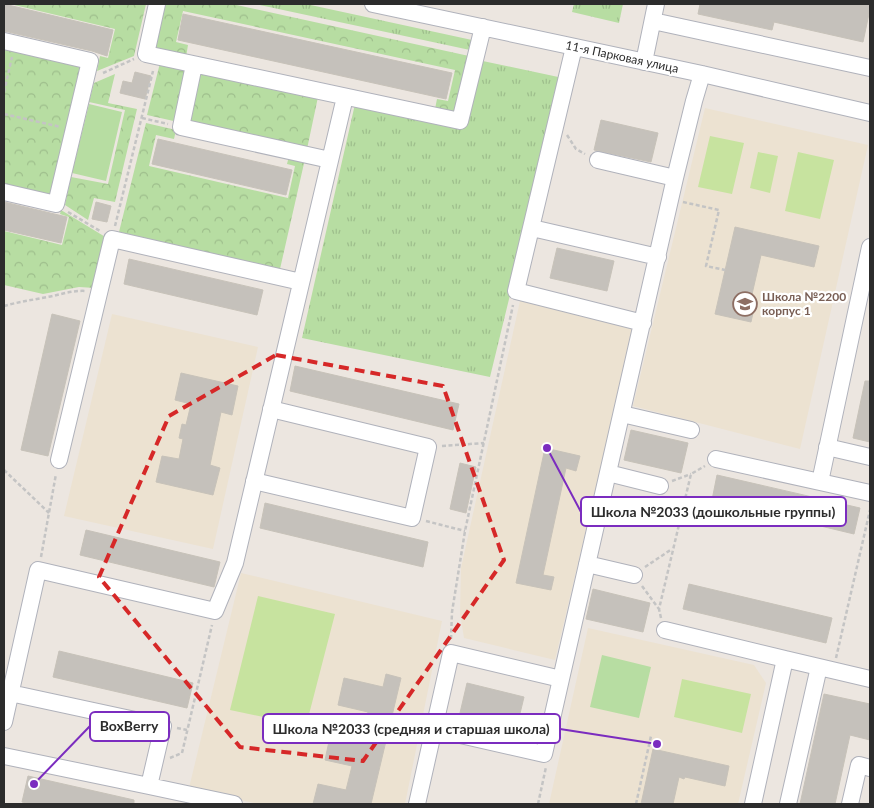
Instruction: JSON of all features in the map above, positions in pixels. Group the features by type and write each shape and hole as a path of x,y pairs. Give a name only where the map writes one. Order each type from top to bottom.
{"street":[{"path":"156,4 146,54 460,122 483,27"},
{"name":"11-я Парковая улица","path":"373,4 869,110"},
{"path":"644,62 656,4"},
{"path":"653,21 870,68"},
{"path":"4,192 56,204 90,61 9,42"},
{"path":"574,47 516,292 643,322"},
{"path":"194,65 182,127 330,160"},
{"path":"434,729 544,754 675,178 702,74"},
{"path":"4,722 38,570 215,611 235,563 345,97"},
{"path":"598,160 675,178"},
{"path":"532,228 658,257"},
{"path":"59,460 112,239 301,282"},
{"path":"820,482 870,248"},
{"path":"254,481 412,518 428,447 271,409"},
{"path":"622,414 691,430"},
{"path":"827,447 870,457"},
{"path":"716,459 870,493"},
{"path":"608,473 660,486"},
{"path":"588,564 634,574"},
{"path":"665,630 870,679"},
{"path":"417,804 451,653 561,679"},
{"path":"752,804 784,659"},
{"path":"788,804 826,668"},
{"path":"10,693 163,726 149,786"},
{"path":"4,756 234,804"},
{"path":"850,804 859,765 870,768"}],"path":[{"path":"4,92 9,42"},
{"path":"56,204 112,239 155,64 146,54 85,81"},
{"path":"4,114 62,127"},
{"path":"142,118 182,127"},
{"path":"558,119 576,149 598,160"},
{"path":"677,201 719,210 706,266 725,270"},
{"path":"4,306 78,290 100,291"},
{"path":"451,653 452,612 465,531 516,292"},
{"path":"428,447 484,443"},
{"path":"660,486 692,474 716,459"},
{"path":"38,570 59,460"},
{"path":"4,470 49,513"},
{"path":"659,609 692,474"},
{"path":"826,668 870,510"},
{"path":"412,518 465,531"},
{"path":"665,630 659,609 634,574 673,549"},
{"path":"170,758 182,753 215,611"},
{"path":"636,804 651,736"},
{"path":"538,804 548,757 544,754"}],"highlighted area":[{"path":"276,355 443,386 504,560 363,761 240,747 99,577 169,416"}],"shaded area":[{"name":"Школа №2200 корпус 1","path":"705,108 868,145 800,449 633,406"},
{"path":"520,301 634,327 555,660 464,638 460,614 461,568"},
{"path":"112,314 258,347 213,549 64,516"},
{"path":"241,573 442,621 405,804 258,804 189,788"},
{"path":"588,628 754,665 766,683 738,804 549,804"}],"green space":[{"path":"10,4 146,4 134,56 97,71 100,56 108,58 115,29"},
{"path":"163,4 232,4 469,56 456,113 435,109 437,99 448,101 455,70 183,11 176,42 188,45 186,57 152,50"},
{"path":"255,4 306,4 472,40 470,50"},
{"path":"574,4 623,4 619,23 572,12"},
{"path":"4,45 86,64 54,201 4,189"},
{"path":"478,60 563,78 490,377 302,338 355,104 462,125"},
{"path":"160,63 189,69 178,122 147,115"},
{"path":"200,71 318,97 307,149 188,124"},
{"path":"115,74 108,103 137,109 115,202 94,198 88,220 65,205 71,177 108,184 125,110 89,102 94,83"},
{"path":"89,104 122,112 106,181 72,173"},
{"path":"146,123 176,130 174,139 156,135 149,166 288,198 295,166 287,164 289,156 305,159 280,269 119,232"},
{"path":"710,136 744,143 732,194 698,187"},
{"path":"758,152 778,156 770,193 750,188"},
{"path":"798,152 834,160 820,219 785,211"},
{"path":"61,210 107,238 95,288 79,287 43,294 4,285 4,231 62,245 69,217 60,214"},
{"path":"258,596 335,614 306,726 230,710"},
{"path":"602,655 651,667 639,718 590,707"},
{"path":"682,679 751,694 742,733 674,717"}],"building":[{"path":"4,4 113,30 107,56 4,31"},
{"path":"700,4 870,4 870,9 863,42 774,22 772,30 698,14"},
{"path":"183,14 452,73 446,99 178,40"},
{"path":"135,72 151,76 145,99 120,93 123,81 132,83"},
{"path":"601,120 658,133 651,162 594,150"},
{"path":"158,139 292,170 286,195 152,164"},
{"path":"4,202 67,217 61,243 4,230"},
{"path":"96,202 111,206 107,222 92,219"},
{"path":"735,227 819,246 814,267 761,255 750,303 755,304 751,322 715,314"},
{"path":"557,248 614,261 607,291 550,278"},
{"path":"129,259 263,290 257,315 124,284"},
{"path":"52,314 80,321 48,456 21,450"},
{"path":"295,366 459,404 453,430 290,391"},
{"path":"181,373 238,386 232,415 221,412 210,465 220,468 213,495 156,482 162,456 179,459 183,439 179,438 182,424 186,425 191,404 175,400"},
{"path":"865,381 870,381 870,442 853,438"},
{"path":"631,430 688,443 681,473 624,460"},
{"path":"545,448 580,456 576,471 566,468 543,575 554,577 551,590 516,583"},
{"path":"460,463 476,467 466,513 450,509"},
{"path":"717,475 860,508 854,534 712,500"},
{"path":"265,503 428,542 423,567 260,528"},
{"path":"86,530 220,562 214,587 80,555"},
{"path":"689,584 832,618 826,643 683,609"},
{"path":"593,589 650,603 643,632 586,619"},
{"path":"59,651 193,683 187,708 53,677"},
{"path":"386,674 401,678 371,804 313,804 318,784 346,790 352,766 325,760 331,732 362,739 368,712 338,705 344,678 383,687"},
{"path":"467,683 524,697 517,726 460,713"},
{"path":"824,694 870,704 870,740 850,735 835,804 800,804"},
{"path":"653,749 729,766 725,786 679,777 673,804 641,804"},
{"path":"28,776 134,800 134,804 32,804 22,802"}],"place":[{"name":"Школа №2200 корпус 1","path":"745,304"},
{"name":"Школа №2033 (дошкольные группы)","path":"547,448"},
{"name":"Школа №2033 (средняя и старшая школа)","path":"657,744"},
{"name":"BoxBerry","path":"34,784"}]}
